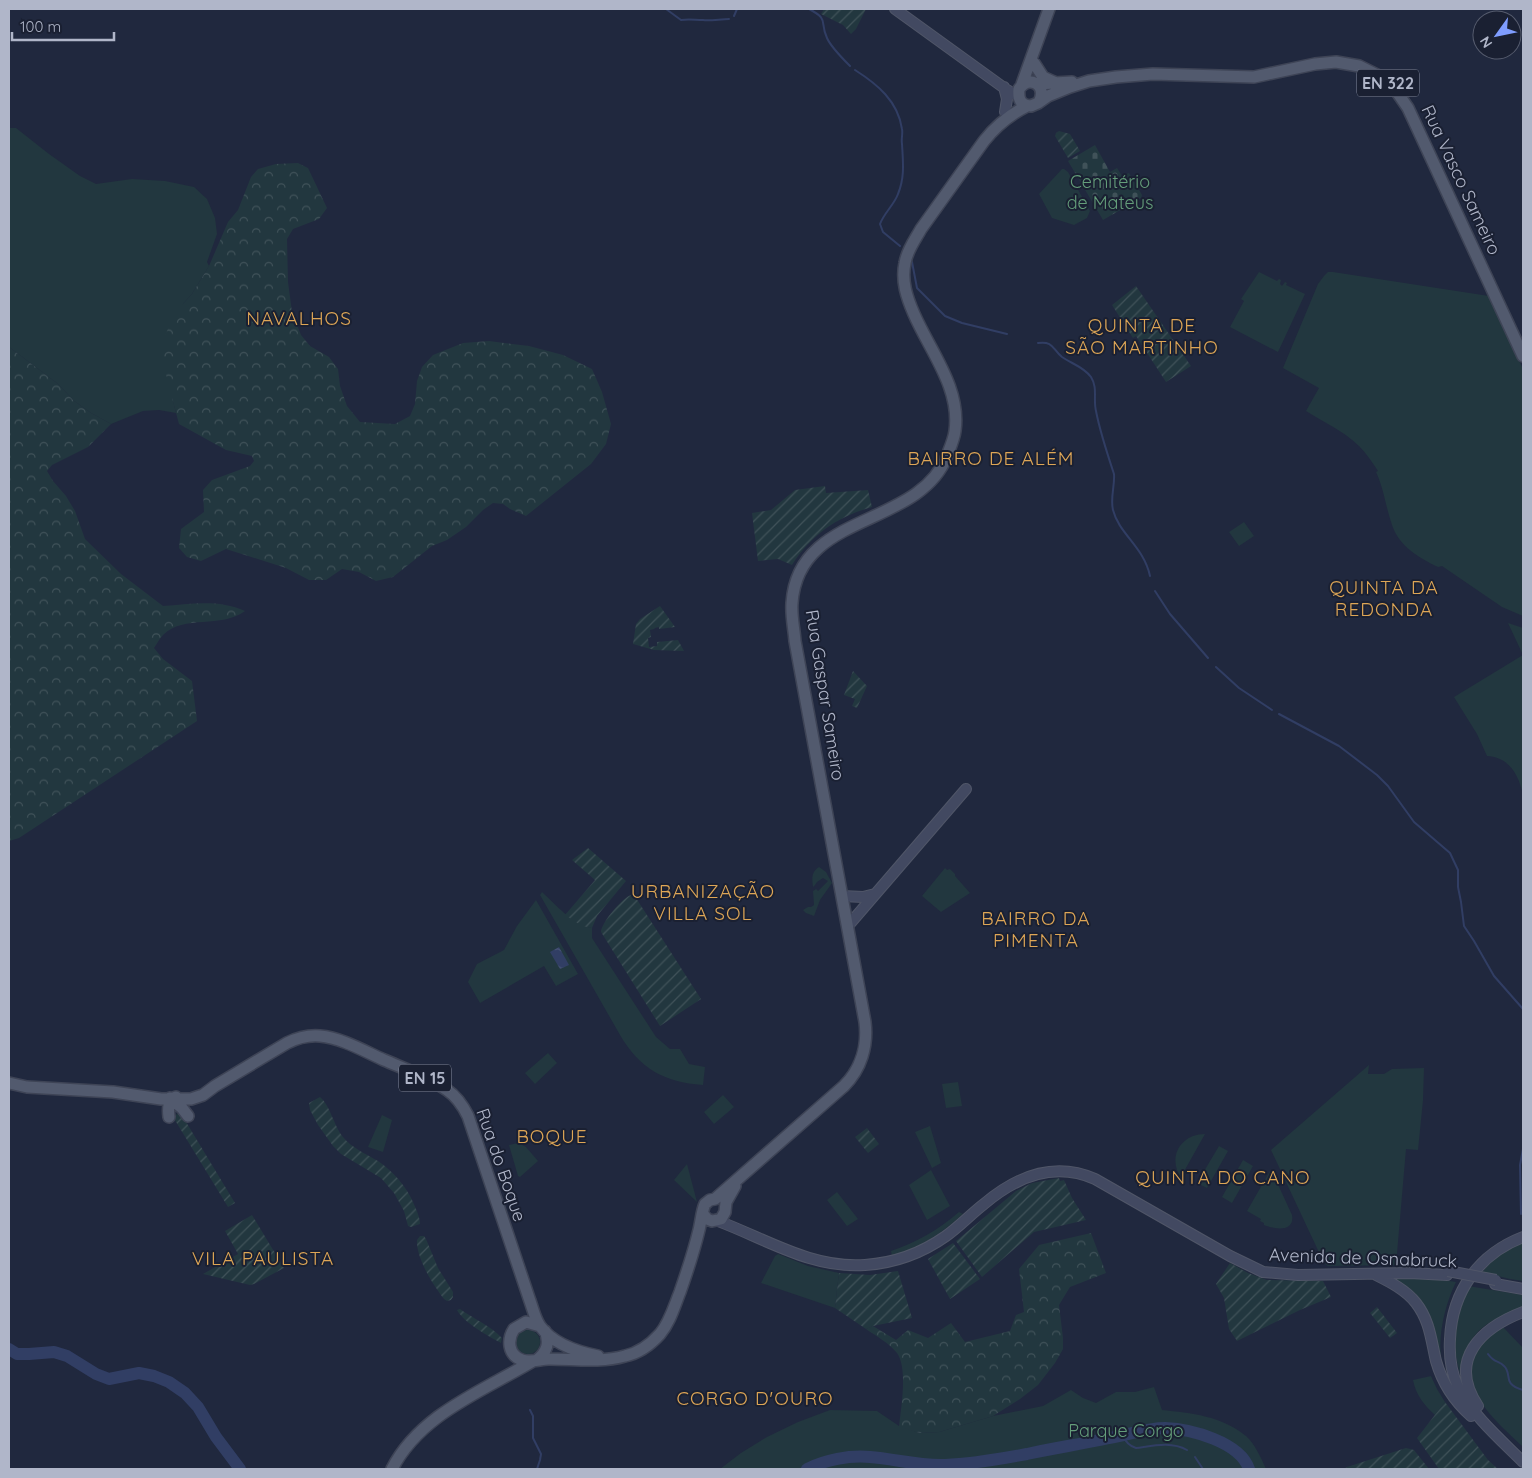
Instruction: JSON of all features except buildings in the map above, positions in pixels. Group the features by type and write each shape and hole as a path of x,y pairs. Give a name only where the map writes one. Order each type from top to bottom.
{"main road":[{"path":"895,9 1000,84 1041,90 1040,100"},
{"path":"992,131 1014,113 1027,106 1021,102 1037,41 1049,9"},
{"path":"992,131 1025,88 1034,63 1037,41"},
{"name":"Rua Vasco Sameiro","path":"1089,81 1129,75 1153,74 1254,78 1326,62 1359,66 1381,77 1397,92 1408,108 1523,356"},
{"path":"1034,63 1043,77 1057,83"},
{"name":"EN 322","path":"1025,88 1089,81"},
{"name":"EN 322","path":"1027,106 1034,105 1052,94 1089,81"},
{"path":"1000,84 1007,99 1005,112"},
{"name":"Rua Gaspar Sameiro","path":"716,1199 848,1081 858,1066 865,1044 866,1026 796,641 792,612 794,592 798,575 803,567 826,541 844,530 909,499 931,480 945,460 955,430 956,414 953,397 943,372 910,307 904,282 905,262 913,242 921,229 992,131"},
{"path":"847,927 966,789"},
{"path":"842,896 863,897 876,893"},
{"name":"Rua do Boque","path":"9,1083 27,1087 152,1095 204,1095 215,1086 287,1043 304,1037 320,1036 344,1042 432,1081 447,1090 460,1102 470,1121 530,1301"},
{"path":"152,1095 169,1117 168,1109 172,1100 188,1116 188,1108 196,1095"},
{"name":"Rua do Boque","path":"152,1095 172,1100 196,1095"},
{"name":"Avenida de Osnabruck","path":"717,1221 821,1262 854,1265 888,1262 911,1255 937,1242 1010,1185 1033,1175 1051,1171 1062,1171 1095,1179 1230,1256 1263,1272 1298,1275 1447,1273 1523,1289"},
{"path":"693,1254 717,1221 724,1216 729,1197 742,1176"},
{"path":"530,1301 530,1310 524,1322 514,1329 509,1345 513,1353 521,1360 598,1361 625,1356 648,1345 659,1335 668,1322 693,1254 705,1204 710,1200 716,1199 721,1202 734,1221 747,1232"},
{"path":"703,1214 709,1220 717,1221"},
{"path":"1523,1237 1498,1250 1474,1272 1457,1302 1450,1332 1452,1367 1458,1386 1473,1410 1523,1462"},
{"path":"1373,1274 1404,1291 1416,1302 1426,1318 1439,1369 1452,1394 1468,1413 1501,1440"},
{"path":"1496,1282 1523,1284"},
{"name":"EN 15","path":"530,1301 547,1337 546,1349 535,1360"},
{"path":"1501,1440 1471,1395 1467,1379 1467,1363 1474,1345 1490,1329 1506,1319 1523,1312"},
{"path":"524,1322 530,1322 559,1342 573,1349 607,1358"},
{"path":"501,1378 508,1369 513,1353"},
{"path":"392,1469 404,1449 439,1416 501,1378 535,1360"}],"green space":[{"path":"824,9 866,9 856,29 851,34 843,25 821,14"},
{"path":"9,128 16,128 80,176 96,184 132,179 165,181 194,187 207,199 215,218 217,234 207,262 209,266 192,294 183,304 172,396 176,413 159,410 143,411 111,424 74,401 58,384 9,347"},
{"path":"1059,131 1070,134 1080,151 1068,158 1055,136"},
{"name":"Cemitério de Mateus","path":"1095,145 1110,172 1117,168 1122,176 1129,173 1142,195 1141,198 1103,220 1068,161"},
{"path":"298,163 308,168 327,208 319,219 293,229 287,239 288,282 292,312 301,335 310,346 329,357 338,369 340,386 347,406 360,422 395,424 410,416 415,404 417,381 422,367 433,355 463,343 489,341 529,346 563,355 592,369 602,392 611,424 606,444 591,464 526,516 503,504 493,503 466,527 447,540 432,546 393,577 376,581 359,572 342,569 326,580 309,580 286,568 226,549 201,561 187,557 179,548 181,529 204,512 203,490 212,480 250,466 254,461 252,456 226,450 179,424 164,367 163,342 173,315 192,294 209,266 228,222 238,210 251,177 258,169 276,164"},
{"path":"1062,169 1068,172 1090,211 1087,218 1074,225 1052,218 1039,194"},
{"path":"1259,272 1277,281 1281,280 1280,284 1282,286 1285,282 1287,283 1286,285 1305,294 1278,352 1230,327 1244,301 1241,299"},
{"path":"1328,272 1489,296 1523,369 1523,616 1502,607 1442,566 1438,567 1424,560 1410,550 1395,532 1376,472 1378,471 1369,458 1347,436 1306,411 1319,388 1283,368 1318,284"},
{"path":"1136,286 1191,366 1166,382 1136,336 1133,338 1112,305"},
{"path":"9,347 58,384 74,401 111,424 88,447 52,465 47,471 75,511 85,539 121,574 163,606 215,604 235,607 245,611 225,619 181,625 162,637 154,648 163,659 192,681 197,721 19,838 9,841"},
{"path":"825,486 826,493 868,490 872,507 848,516 826,528 808,544 792,565 778,559 758,561 752,513 771,510 795,490"},
{"path":"1244,522 1254,536 1239,546 1229,532"},
{"path":"660,606 675,627 659,629 659,627 650,630 651,637 648,638 649,647 657,646 657,642 678,640 684,651 654,650 633,644 636,624 640,619"},
{"path":"1508,623 1523,628 1523,655"},
{"path":"1523,655 1523,795 1519,781 1512,768 1495,757 1487,756 1477,734 1454,697"},
{"path":"853,671 867,686 857,708 852,706 855,699 844,695"},
{"path":"588,848 626,881 597,916 592,928 582,926 565,915 595,880 572,860"},
{"path":"819,867 826,872 832,883 820,900 814,916 803,910 814,905 813,891 816,889 818,891 828,881 823,878 813,887 813,873"},
{"path":"945,868 947,870 950,869 955,874 970,893 941,912 922,896"},
{"path":"542,892 571,918 584,926 592,928 592,938 656,1037 670,1049 680,1049 689,1064 705,1067 703,1085 676,1081 665,1077 654,1072 636,1057 620,1035 540,895"},
{"path":"631,895 636,898 701,999 660,1026 601,932 613,911 623,900"},
{"path":"536,900 578,974 556,986 544,966 480,1003 468,982 477,964 504,950 517,926"},
{"path":"548,1053 557,1063 535,1084 525,1073"},
{"path":"1369,1065 1368,1074 1384,1074 1392,1069 1424,1068 1418,1150 1406,1149 1396,1265 1328,1266 1324,1263 1271,1150"},
{"path":"958,1082 962,1106 946,1108 942,1084"},
{"path":"723,1095 734,1107 714,1124 704,1112"},
{"path":"320,1097 327,1105 340,1132 347,1141 355,1148 384,1165 403,1185 413,1202 420,1224 408,1226 404,1211 394,1193 381,1178 341,1154 333,1146 310,1110 309,1103"},
{"path":"180,1112 235,1203 228,1207 173,1117"},
{"path":"382,1115 392,1120 383,1152 368,1147"},
{"path":"930,1126 941,1163 932,1168 915,1132"},
{"path":"867,1128 879,1144 868,1153 855,1137"},
{"path":"1205,1134 1181,1178 1175,1162 1179,1148 1189,1138"},
{"path":"518,1143 526,1147 538,1161 520,1177 518,1176 509,1145"},
{"path":"1219,1146 1228,1151 1207,1188 1197,1183"},
{"path":"1243,1160 1253,1166 1232,1203 1222,1197"},
{"path":"687,1164 697,1202 674,1180"},
{"path":"931,1170 950,1206 927,1220 909,1185"},
{"path":"1270,1171 1292,1215 1292,1221 1287,1227 1273,1228 1264,1225 1260,1221 1261,1219 1247,1211"},
{"path":"1059,1178 1060,1181 1064,1180 1072,1198 1086,1220 1034,1232 982,1277 956,1241 1016,1191 1032,1183"},
{"path":"837,1192 858,1219 847,1226 827,1200"},
{"path":"959,1212 963,1214 939,1234 892,1256 891,1251 927,1235"},
{"path":"252,1215 284,1268 250,1285 203,1274 238,1254 225,1231"},
{"path":"1091,1233 1106,1273 1070,1287 1059,1305 1063,1349 1038,1385 993,1416 939,1432 920,1433 899,1427 903,1388 900,1360 897,1353 890,1346 866,1329 873,1326 896,1340 908,1330 928,1338 951,1323 965,1342 1010,1331 1016,1315 1024,1312 1019,1269 1039,1245"},
{"path":"420,1236 424,1236 426,1239 438,1268 453,1292 451,1300 447,1301 444,1299 422,1263 417,1247 417,1240"},
{"path":"1523,1240 1523,1281 1482,1272 1498,1255"},
{"path":"953,1243 980,1279 950,1299 928,1259"},
{"path":"778,1254 808,1266 839,1273 835,1308 761,1283 775,1256"},
{"path":"1230,1263 1248,1273 1267,1280 1323,1281 1331,1297 1237,1341 1229,1329 1224,1298 1216,1284"},
{"path":"898,1271 912,1318 866,1329 835,1308 839,1273 870,1275"},
{"path":"1401,1277 1456,1282 1446,1308 1442,1328 1440,1347 1444,1376 1432,1326 1389,1278"},
{"path":"1468,1286 1523,1295 1523,1308 1487,1324 1471,1340 1463,1364 1462,1379 1456,1356 1455,1323"},
{"path":"1377,1307 1397,1333 1390,1338 1370,1313"},
{"path":"460,1309 498,1334 502,1338 501,1343 483,1333 460,1315 457,1310"},
{"path":"1503,1327 1523,1348 1523,1447 1485,1408 1473,1384 1471,1371 1478,1348 1486,1338"},
{"path":"528,1330 536,1334 540,1342 536,1350 528,1354 520,1350 516,1342 520,1334"},
{"path":"1431,1376 1445,1402 1435,1415 1421,1399 1413,1380"},
{"name":"Parque Corgo","path":"1154,1387 1162,1410 1195,1414 1217,1420 1237,1429 1255,1447 1266,1469 720,1469 767,1437 798,1422 830,1410 877,1411 899,1426 920,1433 939,1432 993,1416 1043,1406 1071,1390 1083,1398 1096,1403 1116,1392 1135,1392"},
{"path":"1445,1402 1488,1460 1498,1469 1439,1469 1417,1438"},
{"path":"1406,1448 1414,1450 1429,1469 1344,1469 1347,1467"}],"water":[{"path":"559,947 569,965 560,969 550,952"}],"waterway":[{"path":"666,9 681,20 729,19"},
{"path":"734,16 737,9"},
{"path":"809,9 820,16 829,41 850,66"},
{"path":"855,70 885,94 900,119 902,131 902,182 896,198 880,224 883,232 900,246"},
{"path":"912,262 917,288 945,316 962,323 1007,334"},
{"path":"1038,343 1050,344 1062,357 1085,371 1093,381 1095,407 1114,474 1113,510 1120,526 1143,557 1150,576"},
{"path":"1155,591 1170,614 1208,658"},
{"path":"1216,667 1239,688 1272,710"},
{"path":"1279,714 1339,746 1377,775 1388,786 1414,822 1450,853 1458,870 1458,887 1464,926 1494,976 1523,1009"},
{"path":"1521,1214 1520,1165 1523,1149"},
{"path":"9,1349 17,1354 54,1352 67,1356 96,1374 109,1379 139,1373 169,1382 185,1393 198,1407 216,1437 240,1469"},
{"path":"1488,1354 1506,1369 1512,1385 1523,1390"},
{"path":"530,1410 533,1416 533,1438 541,1454 537,1469"},
{"path":"807,1469 829,1461 854,1457 870,1457 935,1465 976,1462 1027,1454 1158,1428 1201,1434 1225,1444 1236,1451 1249,1469"},
{"path":"1122,1435 1131,1446 1136,1448 1168,1445 1187,1450"},
{"path":"1195,1457 1203,1469"}],"district":[{"name":"NAVALHOS","path":"299,318"},
{"name":"QUINTA DE SÃO MARTINHO","path":"1142,336"},
{"name":"BAIRRO DE ALÉM","path":"991,458"},
{"name":"QUINTA DA REDONDA","path":"1384,598"},
{"name":"URBANIZAÇÃO VILLA SOL","path":"703,902"},
{"name":"BAIRRO DA PIMENTA","path":"1036,929"},
{"name":"BOQUE","path":"552,1136"},
{"name":"QUINTA DO CANO","path":"1223,1177"},
{"name":"VILA PAULISTA","path":"263,1258"},
{"name":"CORGO D'OURO","path":"755,1398"}]}
